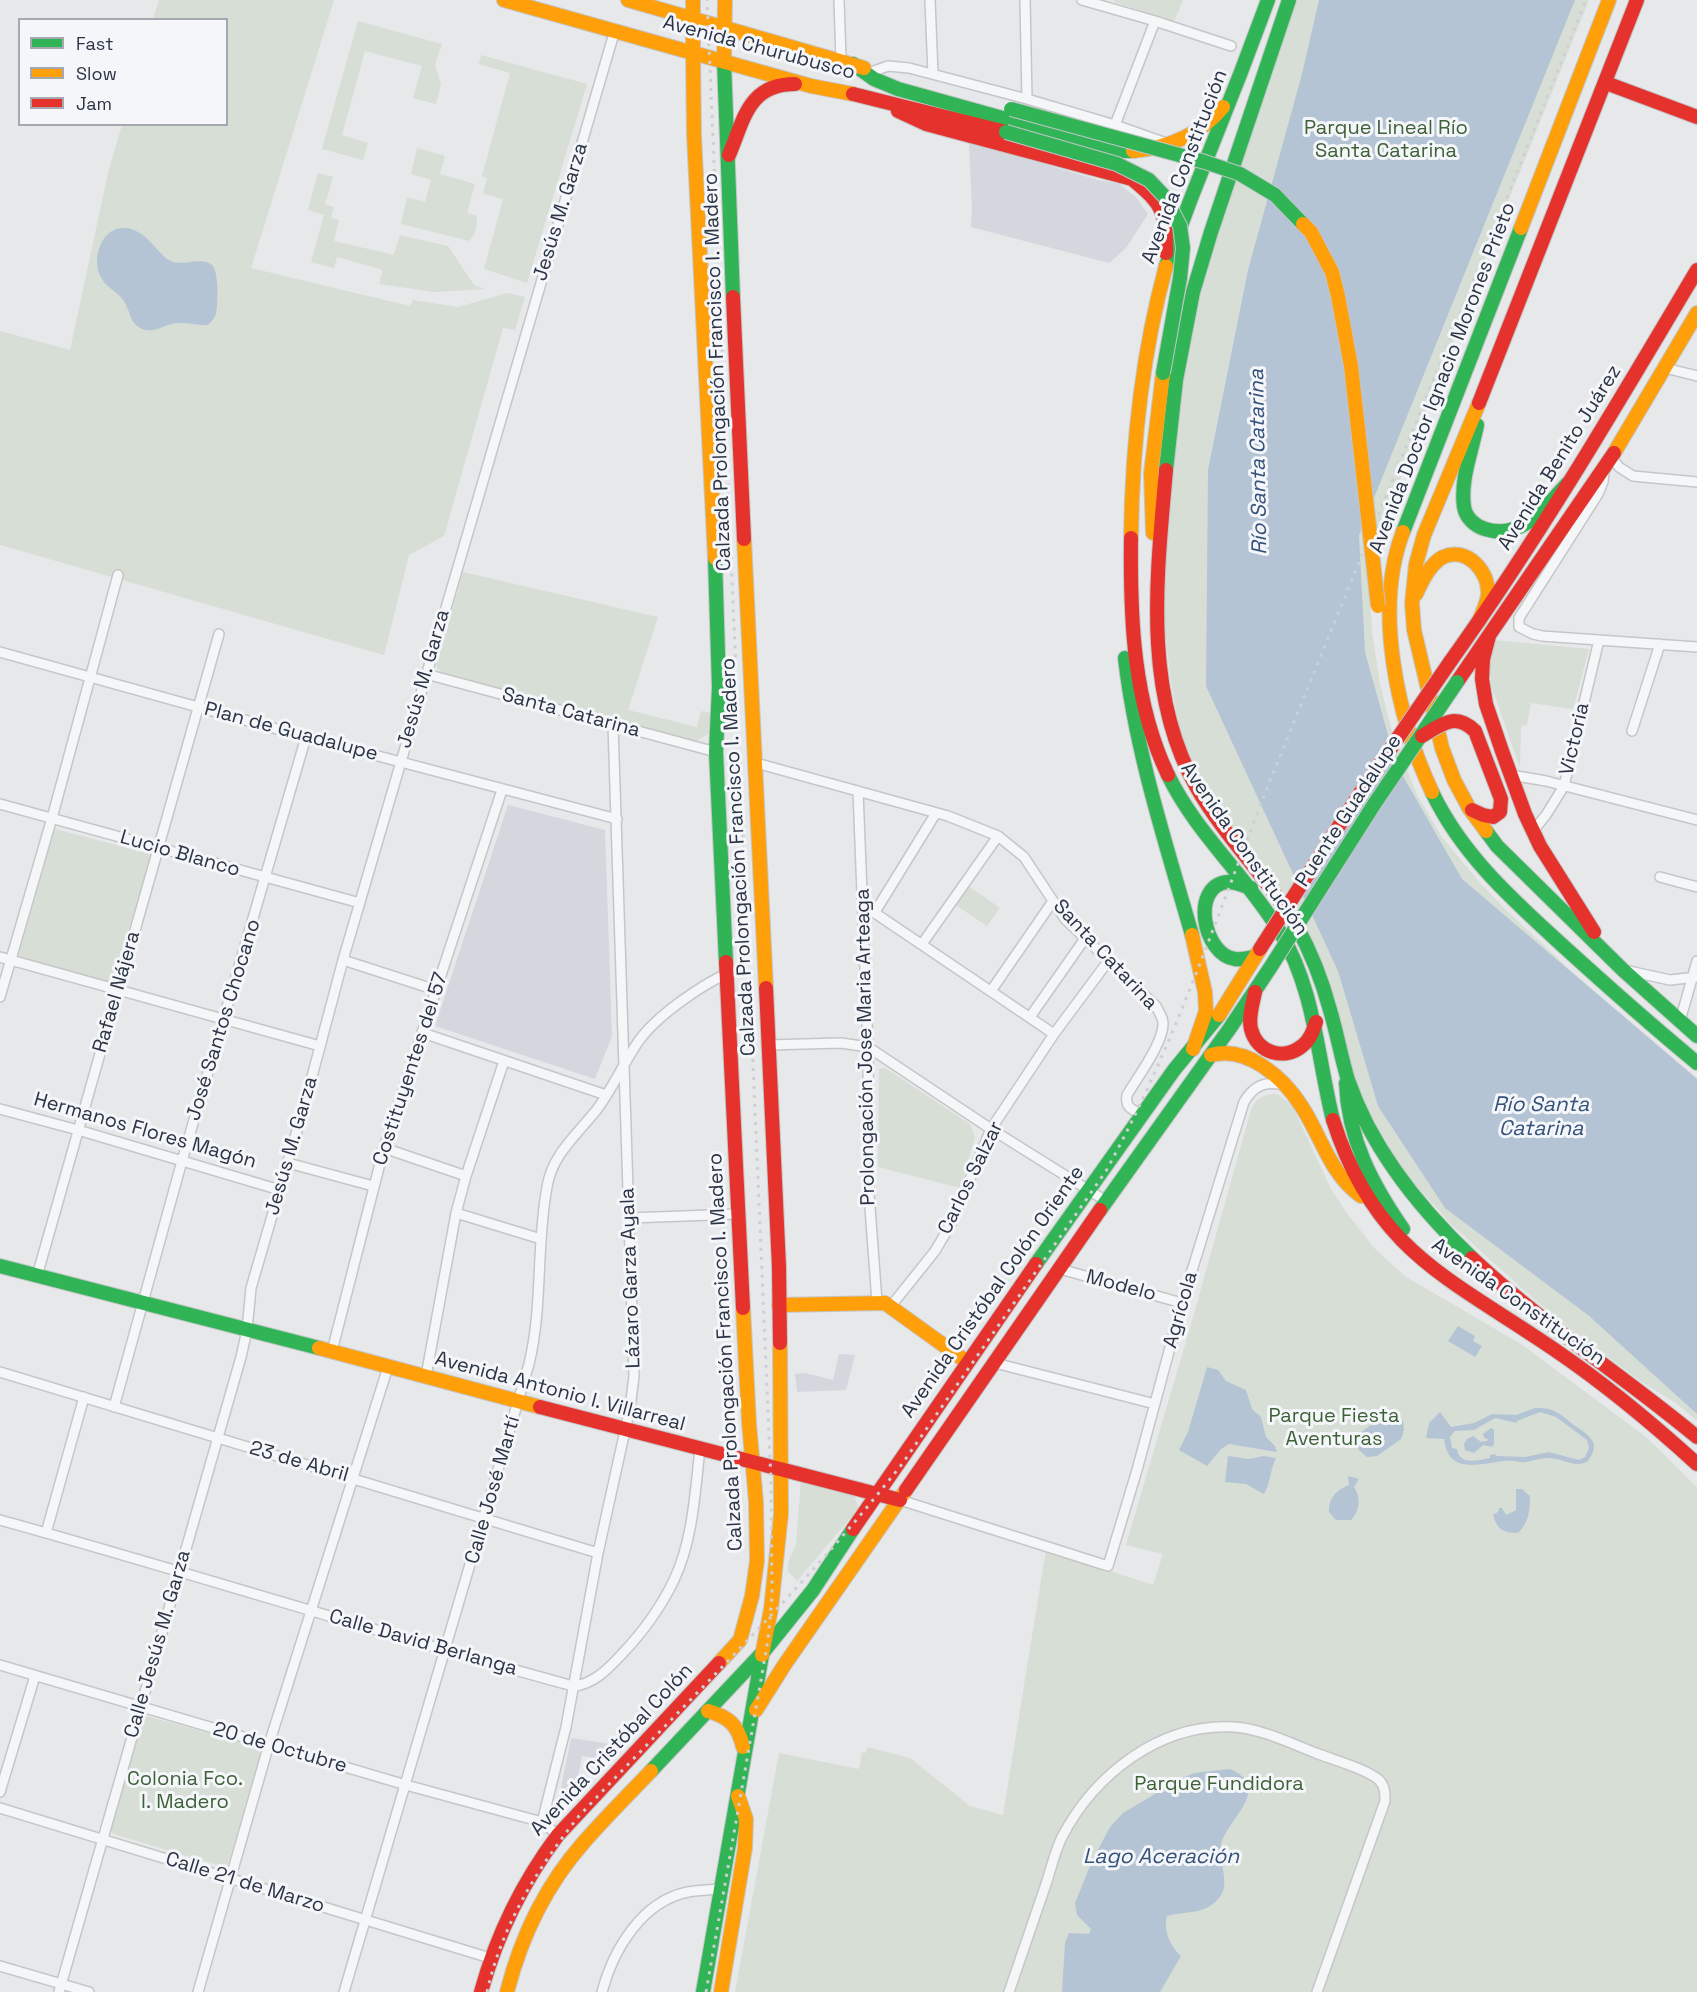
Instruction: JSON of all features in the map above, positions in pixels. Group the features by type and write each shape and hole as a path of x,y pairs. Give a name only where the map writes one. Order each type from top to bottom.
{"main road":[{"name":"Avenida Churubusco","path":"504,0 811,86 873,98 1006,132 1129,168 1149,180 1165,197 1180,226 1183,248 1156,418 1150,486 1158,575"},
{"name":"Avenida Churubusco","path":"628,0 1204,162 1240,174 1275,195 1311,232 1332,272 1343,319 1354,390 1378,606 1391,639"},
{"name":"Calzada Prolongación Francisco I. Madero","path":"693,0 694,135 718,626 719,687 716,752 738,1214 757,1539 755,1581 740,1640"},
{"name":"Calzada Prolongación Francisco I. Madero","path":"703,1992 771,1609 781,1514 782,1468 779,1305 724,62 725,0"},
{"name":"Avenida Constitución","path":"1268,0 1180,227 1166,267 1152,329 1139,408 1132,498 1132,604 1137,676 1146,716 1158,754 1177,791 1251,888 1295,958 1316,1021 1334,1125 1352,1172 1383,1220 1410,1250 1454,1285 1540,1340 1592,1377 1661,1431 1697,1464"},
{"name":"Avenida Constitución","path":"1289,0 1198,272 1174,386 1158,575 1160,665 1167,709 1186,767 1202,797 1283,904 1306,946 1323,987 1346,1073 1370,1130 1407,1190 1437,1226 1496,1279 1697,1437"},
{"name":"Avenida Doctor Ignacio Morones Prieto","path":"1609,0 1394,558 1391,582 1391,639 1398,685 1414,748 1436,802 1456,836 1495,883 1654,1028 1697,1063"},
{"path":"1620,46 1625,0"},
{"name":"Avenida Doctor Ignacio Morones Prieto","path":"1637,0 1481,398 1424,535 1416,564 1412,603 1414,630 1442,748 1469,808 1497,846 1623,970 1697,1036"},
{"path":"847,62 874,79 898,89 1105,148 1133,151 1157,148 1209,124 1234,92"},
{"path":"729,155 744,115 757,96 779,85 792,83 811,86"},
{"path":"1606,83 1697,117"},
{"path":"873,98 926,124 1132,179 1153,196 1162,211 1166,222 1166,267"},
{"name":"Avenida Benito Juárez","path":"1450,662 1602,431 1697,270"},
{"name":"Avenida Benito Juárez","path":"1456,682 1607,462 1697,313"},
{"path":"1481,398 1465,482 1464,502 1466,512 1476,526 1500,534 1510,533 1530,521 1568,483"},
{"path":"1602,431 1607,462"},
{"path":"1412,603 1420,584 1434,564 1453,554 1465,556 1478,565 1487,578 1489,594 1479,621"},
{"path":"1132,604 1125,646 1126,679 1130,702 1139,747 1194,944 1205,992 1206,1011 1193,1049"},
{"path":"1489,636 1483,659 1482,680 1486,704 1511,776 1533,831 1552,867 1607,953"},
{"name":"Puente Guadalupe","path":"1257,953 1360,794 1450,662"},
{"name":"Puente Guadalupe","path":"1255,992 1456,682"},
{"path":"1422,736 1451,721 1465,722 1475,732 1502,799 1502,807 1498,814 1491,818 1469,808"},
{"path":"1251,888 1232,881 1216,886 1205,904 1205,920 1209,936 1224,955 1238,961 1246,960 1257,953"},
{"name":"Avenida Cristóbal Colón Oriente","path":"764,1651 813,1590 876,1494 1087,1190 1174,1070 1224,1008 1257,953"},
{"path":"1255,992 1251,1026 1255,1038 1269,1051 1287,1054 1300,1049 1312,1035 1316,1021"},
{"name":"Avenida Cristóbal Colón Oriente","path":"750,1720 1106,1201 1255,992"},
{"path":"1210,1055 1224,1052 1245,1056 1285,1086 1302,1107 1340,1178 1356,1193 1369,1200"},
{"path":"1346,1073 1346,1107 1358,1150 1368,1172 1406,1233 1454,1285"},
{"name":"Avenida Antonio I. Villarreal","path":"0,1266 900,1500"},
{"path":"779,1305 884,1304 967,1362"},
{"name":"Avenida Cristóbal Colón","path":"481,1992 490,1958 515,1900 546,1851 558,1835 740,1640"},
{"path":"507,1992 530,1921 556,1878 583,1843 764,1651"},
{"path":"708,1711 728,1716 733,1721 745,1753"},
{"path":"721,1992 745,1848 746,1819 738,1796"},
{"path":"546,1851 583,1843"}],"street":[{"path":"839,0 847,62"},
{"path":"930,0 933,74"},
{"path":"1025,0 1027,99"},
{"path":"1082,0 1231,46"},
{"path":"1115,125 1155,21"},
{"name":"Jesús M. Garza","path":"247,1330 251,1288 288,1163 343,960 615,30"},
{"path":"874,71 897,66 933,74 1027,99 1168,143"},
{"path":"1665,368 1697,376"},
{"path":"1697,482 1633,476 1607,462 1598,494 1519,618 1519,627 1542,636 1697,647"},
{"path":"0,997 52,818 118,575"},
{"name":"Rafael Nájera","path":"36,1276 219,634"},
{"name":"Victoria","path":"1533,831 1564,786 1599,640"},
{"path":"1632,731 1660,644"},
{"name":"Plan de Guadalupe","path":"0,652 306,737 617,819"},
{"name":"Santa Catarina","path":"426,674 716,752"},
{"name":"Lázaro Garza Ayala","path":"542,1822 573,1686 598,1552 633,1389 634,1358 613,725"},
{"name":"José Santos Chocano","path":"114,1407 182,1161 306,737"},
{"name":"Santa Catarina","path":"756,763 983,828 999,836 1024,857 1065,919 1156,1006 1163,1023 1159,1039 1127,1095 1126,1104 1141,1114"},
{"path":"1511,776 1564,786 1697,820"},
{"name":"Costituyentes del 57","path":"332,1351 384,1148 502,790"},
{"name":"Prolongación Jose Maria Arteaga","path":"858,791 868,1047 869,1194 884,1304"},
{"name":"Lucio Blanco","path":"0,804 360,903"},
{"path":"875,912 936,813"},
{"path":"922,944 999,836"},
{"path":"1660,877 1697,887"},
{"path":"992,991 1053,900"},
{"path":"863,906 1054,1034"},
{"path":"1030,1017 1086,937"},
{"path":"0,957 320,1046"},
{"path":"343,960 436,990"},
{"name":"Carlos Salzar","path":"884,1304 935,1251 951,1224 991,1129 1054,1034 1109,960"},
{"path":"1680,1021 1695,976 1697,961"},
{"path":"1623,970 1670,980 1695,976"},
{"name":"Calle José Martí","path":"344,1992 519,1401 535,1337 547,1185 555,1162 566,1145 597,1109 639,1041 661,1017 716,978 728,973"},
{"path":"423,1034 606,1095"},
{"path":"767,1045 841,1043 868,1047 991,1129 1106,1201"},
{"path":"426,1376 456,1213 504,1061"},
{"name":"Agrícola","path":"1108,1566 1182,1303 1244,1102 1251,1090 1263,1084 1285,1086"},
{"name":"Hermanos Flores Magón","path":"0,1109 280,1190"},
{"path":"384,1148 466,1176"},
{"path":"288,1163 373,1186"},
{"path":"456,1213 541,1239"},
{"path":"629,1218 738,1214"},
{"name":"Modelo","path":"1060,1269 1182,1303"},
{"name":"Calle Jesús M. Garza","path":"60,1988 247,1330"},
{"path":"995,1363 1155,1404"},
{"path":"198,1992 269,1744 388,1367"},
{"name":"23 de Abril","path":"0,1372 598,1552"},
{"path":"46,1533 84,1398"},
{"path":"573,1686 594,1680 634,1642 657,1611 675,1578 686,1543 693,1509 700,1449"},
{"name":"Avenida Antonio I. Villarreal","path":"900,1500 1108,1566"},
{"name":"Calle David Berlanga","path":"0,1520 445,1651 573,1686"},
{"name":"20 de Octubre","path":"0,1665 406,1785 542,1822 558,1835"},
{"path":"0,1792 35,1676"},
{"path":"1009,1992 1061,1839 1078,1810 1098,1785 1122,1764 1146,1749 1175,1736 1203,1729 1234,1727 1261,1732 1354,1768 1380,1781 1385,1790 1385,1801 1317,1992"},
{"name":"Calle 21 de Marzo","path":"0,1808 490,1958"},
{"path":"602,1992 613,1957 626,1936 642,1918 664,1901 687,1892 721,1889"},
{"path":"0,1966 60,1988 88,1992"}],"shaded area":[{"path":"969,142 1098,180 1119,184 1135,196 1148,214 1126,248 1109,263 971,227"},
{"path":"508,805 605,830 612,1036 595,1079 435,1026"},
{"path":"839,1354 855,1355 846,1390 797,1392 795,1374 805,1373 833,1380"},
{"path":"571,1738 616,1745 604,1759 582,1756 576,1788 570,1794 560,1793"}],"green space":[{"path":"159,0 334,0 251,268 410,306 413,300 458,307 507,293 525,297 515,330 503,328 444,536 409,555 384,655 0,545 0,331 70,350 108,173 122,126 228,126 228,18 153,18"},
{"path":"1114,0 1183,0 1174,21 1114,2"},
{"name":"Río Santa Catarina","path":"1294,0 1589,0 1472,291 1396,490 1377,553 1370,593 1372,632 1380,684 1391,728 1417,795 1442,837 1505,909 1570,970 1697,1078 1697,1421 1676,1403 1640,1381 1559,1320 1452,1225 1412,1181 1394,1156 1358,1087 1334,1003 1183,749 1171,682 1163,616 1167,449 1203,270"},
{"path":"358,21 442,44 435,65 441,84 436,104 413,98 422,66 365,51 342,135 368,143 363,160 322,149"},
{"path":"481,55 587,84 527,283 484,269 503,199 483,194 487,178 482,176 510,73 479,64"},
{"path":"417,148 445,156 440,174 475,184 467,213 477,216 476,226 469,241 401,224 407,197 425,202 431,180 411,174"},
{"path":"318,173 333,177 325,204 334,207 331,218 339,220 334,241 394,255 400,235 448,246 474,285 485,289 434,292 379,284 383,270 337,257 334,268 311,262 324,215 308,210"},
{"path":"463,572 658,617 628,710 697,727 701,711 711,713 711,732 695,742 443,675 436,665"},
{"path":"1493,640 1589,649 1573,709 1531,703 1527,725 1521,726 1520,768 1492,688 1489,668"},
{"path":"55,829 151,854 113,983 18,957"},
{"path":"967,885 1000,908 987,926 954,904"},
{"path":"885,1068 970,1124 975,1137 960,1188 878,1167 879,1069"},
{"name":"Parque Fundidora","path":"1272,1094 1279,1095 1292,1105 1331,1189 1375,1249 1406,1277 1521,1344 1646,1437 1697,1487 1697,1992 735,1992 779,1753 859,1769 862,1752 866,1753 868,1747 910,1758 970,1806 1003,1815 1046,1550 1153,1585 1163,1554 1126,1545 1251,1110 1259,1099"},
{"path":"801,1480 853,1494 859,1508 797,1581 788,1571 788,1563 796,1544"},
{"name":"Colonia Fco. I. Madero","path":"147,1716 256,1747 260,1754 228,1864 221,1866 113,1834 109,1827 140,1720"}],"water":[{"name":"Río Santa Catarina","path":"1319,0 1575,0 1359,535 1365,652 1396,764 1462,879 1697,1079 1697,1414 1588,1315 1445,1208 1378,1106 1338,971 1206,686 1208,470 1248,270 1302,74"},
{"path":"128,228 145,237 172,262 202,261 212,265 217,281 217,303 216,314 208,325 176,323 144,330 134,323 124,301 104,282 97,266 98,252 104,238 114,230"},
{"path":"1458,1326 1475,1336 1473,1341 1482,1346 1475,1357 1448,1341"},
{"path":"1207,1367 1218,1370 1226,1381 1246,1390 1252,1409 1261,1417 1266,1437 1275,1446 1277,1452 1229,1444 1221,1449 1207,1466 1179,1450 1188,1432"},
{"path":"1535,1408 1549,1409 1558,1413 1590,1437 1594,1445 1592,1455 1588,1461 1579,1464 1542,1458 1526,1462 1506,1461 1466,1465 1452,1458 1444,1439 1426,1438 1429,1423 1440,1412 1451,1427 1474,1423 1492,1414 1516,1415","holes":["1540,1412 1556,1417 1587,1440 1589,1448 1585,1457 1579,1460 1549,1452 1525,1457 1496,1456 1495,1454 1490,1455 1490,1458 1470,1461 1461,1458 1457,1449 1452,1448 1450,1437 1455,1431 1474,1430 1495,1418 1517,1423 1517,1421"]},
{"path":"1385,1414 1395,1414 1403,1420 1404,1430 1401,1439 1377,1456 1367,1457 1359,1450 1356,1442 1359,1434"},
{"path":"1491,1428 1494,1430 1492,1447 1483,1445 1474,1453 1465,1450 1464,1444 1473,1436 1481,1442 1487,1441 1488,1439 1484,1438 1483,1434"},
{"path":"1228,1456 1249,1459 1263,1456 1276,1458 1264,1494 1246,1484 1225,1482"},
{"path":"1348,1476 1359,1479 1354,1487 1358,1495 1358,1508 1351,1520 1336,1520 1329,1512 1330,1502 1341,1489 1349,1485"},
{"path":"1516,1489 1522,1489 1530,1496 1528,1516 1525,1525 1518,1533 1501,1529 1496,1524 1493,1515 1498,1512 1499,1508 1502,1508 1506,1515 1516,1510"},
{"name":"Lago Aceración","path":"1230,1769 1242,1777 1248,1785 1248,1795 1221,1845 1223,1890 1216,1902 1210,1906 1197,1911 1167,1916 1168,1937 1181,1956 1160,1992 1062,1992 1065,1943 1069,1933 1089,1934 1091,1929 1077,1915 1075,1903 1092,1861 1110,1827 1123,1813 1180,1779 1194,1773"}],"railway":[{"path":"706,1992 768,1640 772,1596 771,1481 707,0"},
{"path":"487,1992 502,1944 523,1899 549,1856 579,1816 785,1600 902,1464 1106,1171 1155,1072 1197,971 1276,766 1586,0"}],"traffic: fast":[{"path":"1166,266 1268,0"},
{"path":"1166,470 1176,380 1193,292 1289,0"},
{"path":"724,62 733,297"},
{"path":"853,64 874,79 898,89 1121,151 1133,151"},
{"path":"1011,109 1205,162 1240,174 1275,195 1303,224"},
{"path":"1006,132 1117,164 1149,180 1165,197 1180,226 1183,248 1163,373"},
{"path":"1403,532 1521,228"},
{"path":"1477,425 1465,476 1463,497 1467,515 1478,526 1498,531 1522,526 1542,511 1568,483"},
{"path":"715,558 719,687 716,752 726,962"},
{"path":"1125,658 1136,729 1144,763 1192,935"},
{"path":"1270,968 1375,803 1457,682"},
{"path":"1168,775 1179,796 1207,836 1267,912 1292,954 1314,1024 1333,1120"},
{"path":"1432,792 1458,836 1489,875 1543,928 1697,1063"},
{"path":"1486,831 1497,846 1623,970 1697,1036"},
{"path":"1251,888 1228,882 1216,886 1209,895 1205,907 1205,920 1215,946 1224,955 1235,959 1254,957"},
{"path":"1296,925 1320,977 1348,1080 1370,1130 1384,1154 1416,1198 1472,1258"},
{"path":"1100,1210 1270,968"},
{"path":"1036,1264 1174,1070 1219,1015"},
{"path":"1346,1083 1351,1123 1364,1160 1381,1195 1403,1229"},
{"path":"0,1266 319,1348"},
{"path":"651,1771 764,1651 813,1590 853,1529"},
{"path":"703,1992 762,1655"}],"traffic: slow":[{"path":"504,0 811,86 853,94"},
{"path":"628,0 864,68"},
{"path":"693,0 693,53"},
{"path":"724,62 725,0"},
{"path":"1521,228 1609,0"},
{"path":"693,53 694,135 715,558"},
{"path":"1133,151 1159,147 1182,138 1204,125 1223,107"},
{"path":"1303,224 1311,232 1332,272 1338,296 1351,366 1378,606"},
{"path":"1131,538 1140,401 1151,333 1166,266"},
{"path":"1614,453 1697,313"},
{"path":"1153,533 1151,473 1163,373"},
{"path":"1479,403 1424,535 1416,564 1412,603 1414,630 1442,748 1454,780 1469,808 1486,831"},
{"path":"1403,532 1394,563 1390,595 1390,629 1400,698 1409,732 1432,792"},
{"path":"744,539 766,988"},
{"path":"1416,594 1427,573 1438,560 1452,555 1468,558 1481,570 1488,586 1486,605 1479,621"},
{"path":"1192,935 1205,992 1206,1011 1193,1049"},
{"path":"1219,1015 1260,949"},
{"path":"1211,1055 1225,1053 1251,1059 1275,1075 1302,1107 1334,1166 1350,1187 1361,1196"},
{"path":"779,1305 885,1303 967,1362"},
{"path":"719,1663 740,1640 752,1596 757,1561 756,1502 743,1308"},
{"path":"762,1655 771,1609 781,1514 780,1343"},
{"path":"319,1348 540,1407"},
{"path":"756,1710 785,1664 906,1490"},
{"path":"708,1711 732,1723 743,1747"},
{"path":"507,1992 527,1932 536,1912 558,1876 584,1842 651,1771"},
{"path":"721,1992 745,1848 746,1819 738,1796"}],"traffic: jam":[{"path":"1479,403 1637,0"},
{"path":"1606,83 1697,117"},
{"path":"729,155 744,117 757,97 767,90 795,84"},
{"path":"853,94 1006,132"},
{"path":"898,111 926,124 1132,179 1151,196 1161,210 1164,218 1166,253"},
{"path":"1450,662 1547,518 1697,270"},
{"path":"733,297 744,539"},
{"path":"1457,682 1614,453"},
{"path":"1166,470 1157,591 1161,673 1168,713 1180,751 1197,788 1220,823 1285,907 1296,925"},
{"path":"1131,538 1131,599 1136,659 1147,718 1168,775"},
{"path":"1489,636 1483,659 1482,679 1486,704 1502,751 1525,814 1540,846 1594,932"},
{"path":"1260,949 1360,793 1450,662"},
{"path":"1422,736 1442,724 1455,721 1468,725 1475,731"},
{"path":"1472,810 1493,817 1500,812 1501,799 1475,731"},
{"path":"726,962 743,1308"},
{"path":"766,988 779,1267 780,1343"},
{"path":"1255,992 1250,1024 1254,1037 1265,1049 1280,1054 1295,1051 1307,1041 1316,1022"},
{"path":"1333,1120 1350,1165 1371,1202 1394,1232 1420,1258 1592,1376 1697,1464"},
{"path":"906,1490 1100,1210"},
{"path":"1472,1258 1526,1305 1697,1437"},
{"path":"853,1529 1036,1264"},
{"path":"540,1407 900,1500"},
{"path":"481,1992 487,1971 512,1910 533,1872 558,1835 719,1663"}],"park label":[{"name":"Parque Lineal Río Santa Catarina","path":"1386,140"},
{"name":"Parque Fiesta Aventuras","path":"1334,1428"}]}
